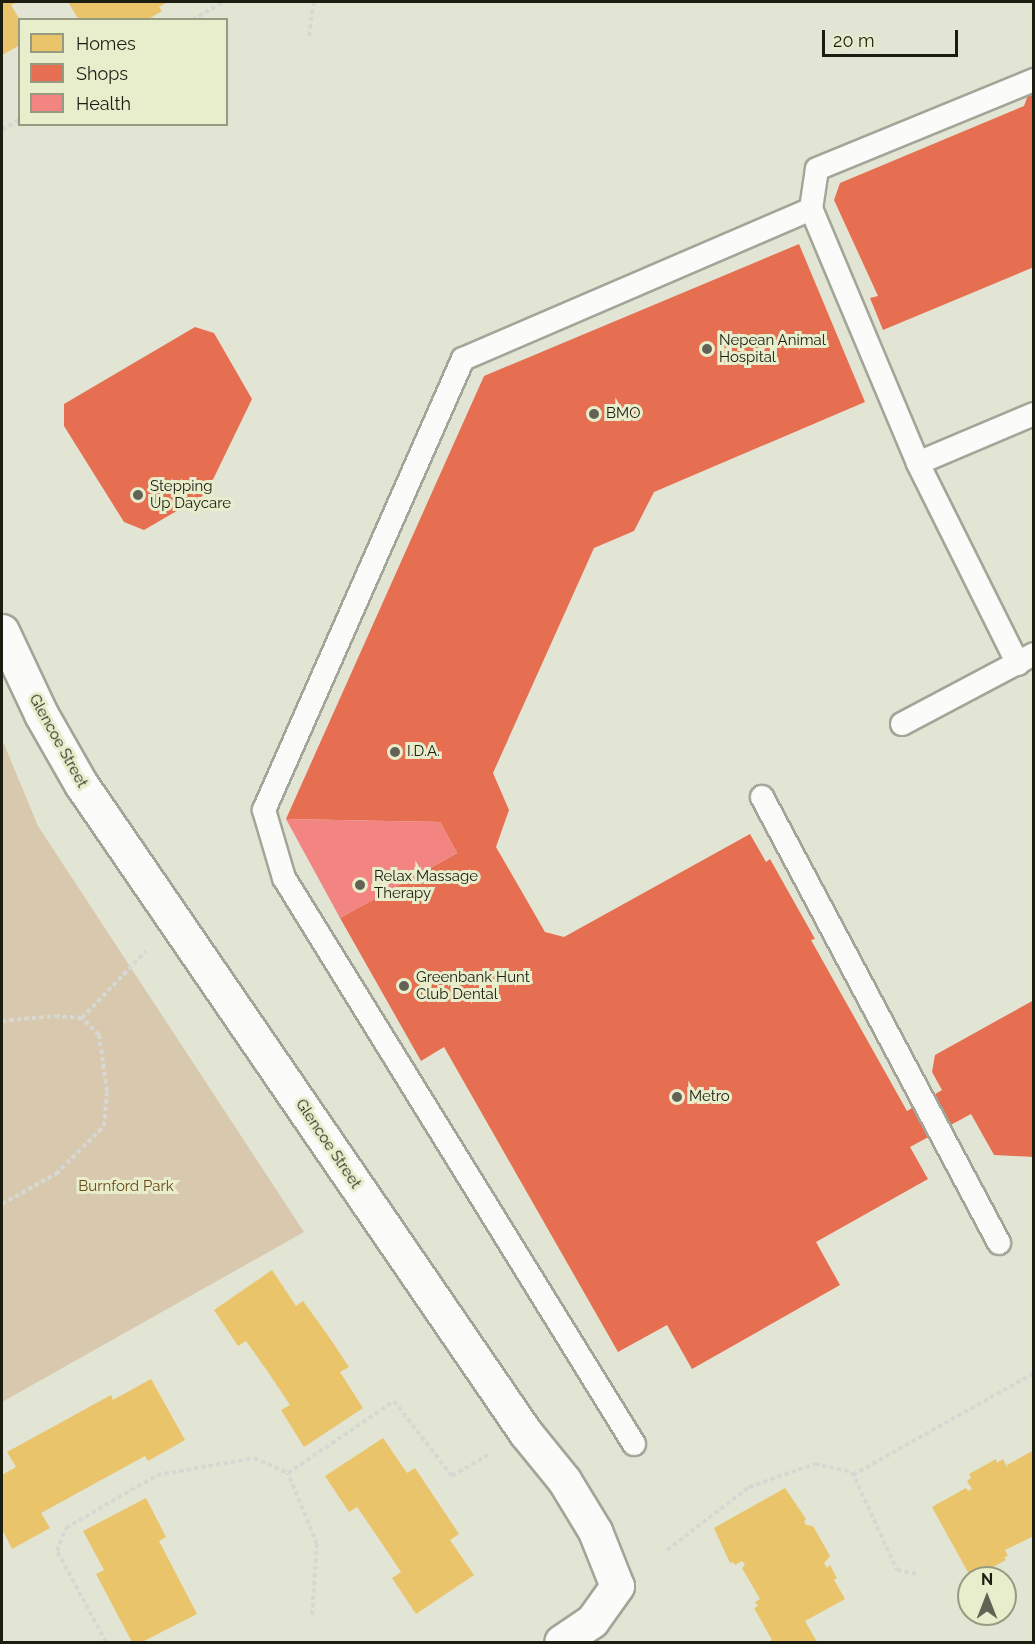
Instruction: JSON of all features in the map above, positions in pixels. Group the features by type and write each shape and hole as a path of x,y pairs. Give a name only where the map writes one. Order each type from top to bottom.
{"street":[{"name":"Glencoe Street","path":"2,631 41,714 81,784 525,1432 564,1480 595,1531 617,1586 592,1621 561,1642"}],"lane":[{"path":"902,724 1026,659 918,463 811,209 817,169 1034,80"},
{"path":"634,1444 284,878 264,810 463,358 811,209"},
{"path":"918,463 1034,414"},
{"path":"762,797 999,1243"}],"path":[{"path":"195,18 223,2"},
{"path":"309,36 314,2"},
{"path":"2,130 18,120"},
{"path":"82,1018 175,921"},
{"path":"2,1021 55,1016 82,1018 99,1035 107,1091 104,1126 56,1174 2,1204"},
{"path":"853,1475 1034,1373"},
{"path":"288,1473 394,1401 452,1476 525,1432"},
{"path":"106,1642 57,1551 66,1528 157,1475 254,1458 288,1473 317,1544 312,1615"},
{"path":"667,1550 748,1488 815,1464 852,1472 897,1570 918,1574"}],"green space":[{"name":"Burnford Park","path":"4,744 38,826 304,1232 2,1402 2,745"}],"building: Homes":[{"path":"2,2 18,2 11,5 19,18 18,46 2,55"},
{"path":"68,2 168,2 159,7 162,11 150,18 78,18"},
{"path":"272,1270 296,1306 303,1301 349,1367 340,1372 363,1408 304,1447 281,1410 290,1405 246,1341 238,1346 214,1310"},
{"path":"151,1379 185,1440 148,1461 145,1456 41,1513 50,1528 12,1549 2,1529 2,1475 16,1467 7,1452 111,1395 113,1400"},
{"path":"383,1438 407,1473 415,1468 459,1534 450,1540 474,1575 416,1614 392,1578 401,1572 357,1507 349,1512 325,1476"},
{"path":"1034,1450 1034,1536 1005,1550 1008,1556 1004,1557 1006,1560 995,1566 964,1566 932,1507 966,1488 968,1491 972,1489 967,1481 971,1478 969,1474 996,1459 997,1463 1003,1459 1008,1469 1007,1465"},
{"path":"785,1488 806,1519 804,1521 806,1525 813,1526 830,1556 824,1563 827,1568 830,1565 837,1578 834,1580 845,1599 805,1621 817,1642 767,1642 772,1640 754,1608 758,1606 755,1602 760,1599 742,1568 745,1565 742,1561 735,1565 733,1562 730,1563 714,1528"},
{"path":"146,1498 166,1537 159,1541 197,1614 142,1642 132,1642 96,1574 104,1570 83,1531"}],"building: Shops":[{"path":"1034,93 1034,267 883,330 870,298 878,296 834,200 840,183 1024,106 1028,95"},
{"path":"799,244 865,402 654,492 634,531 594,548 493,773 509,810 496,847 545,932 564,937 750,834 766,862 770,859 815,939 811,940 907,1111 942,1090 932,1072 935,1055 1034,1000 1034,1157 994,1155 971,1114 910,1147 928,1179 816,1242 840,1285 692,1369 667,1325 618,1352 444,1047 421,1061 340,918 457,853 440,822 286,819 484,376"},
{"path":"195,327 214,333 252,399 206,494 144,530 124,522 64,426 64,404"}],"building: Health":[{"name":"Relax Massage Therapy","path":"286,819 440,822 457,853 340,918"}],"place":[{"name":"Nepean Animal Hospital","path":"707,349"},
{"name":"BMO","path":"594,414"},
{"name":"Stepping Up Daycare","path":"138,495"},
{"name":"I.D.A.","path":"395,752"},
{"name":"Relax Massage Therapy","path":"360,885"},
{"name":"Greenbank Hunt Club Dental","path":"404,986"},
{"name":"Metro","path":"677,1097"}]}
